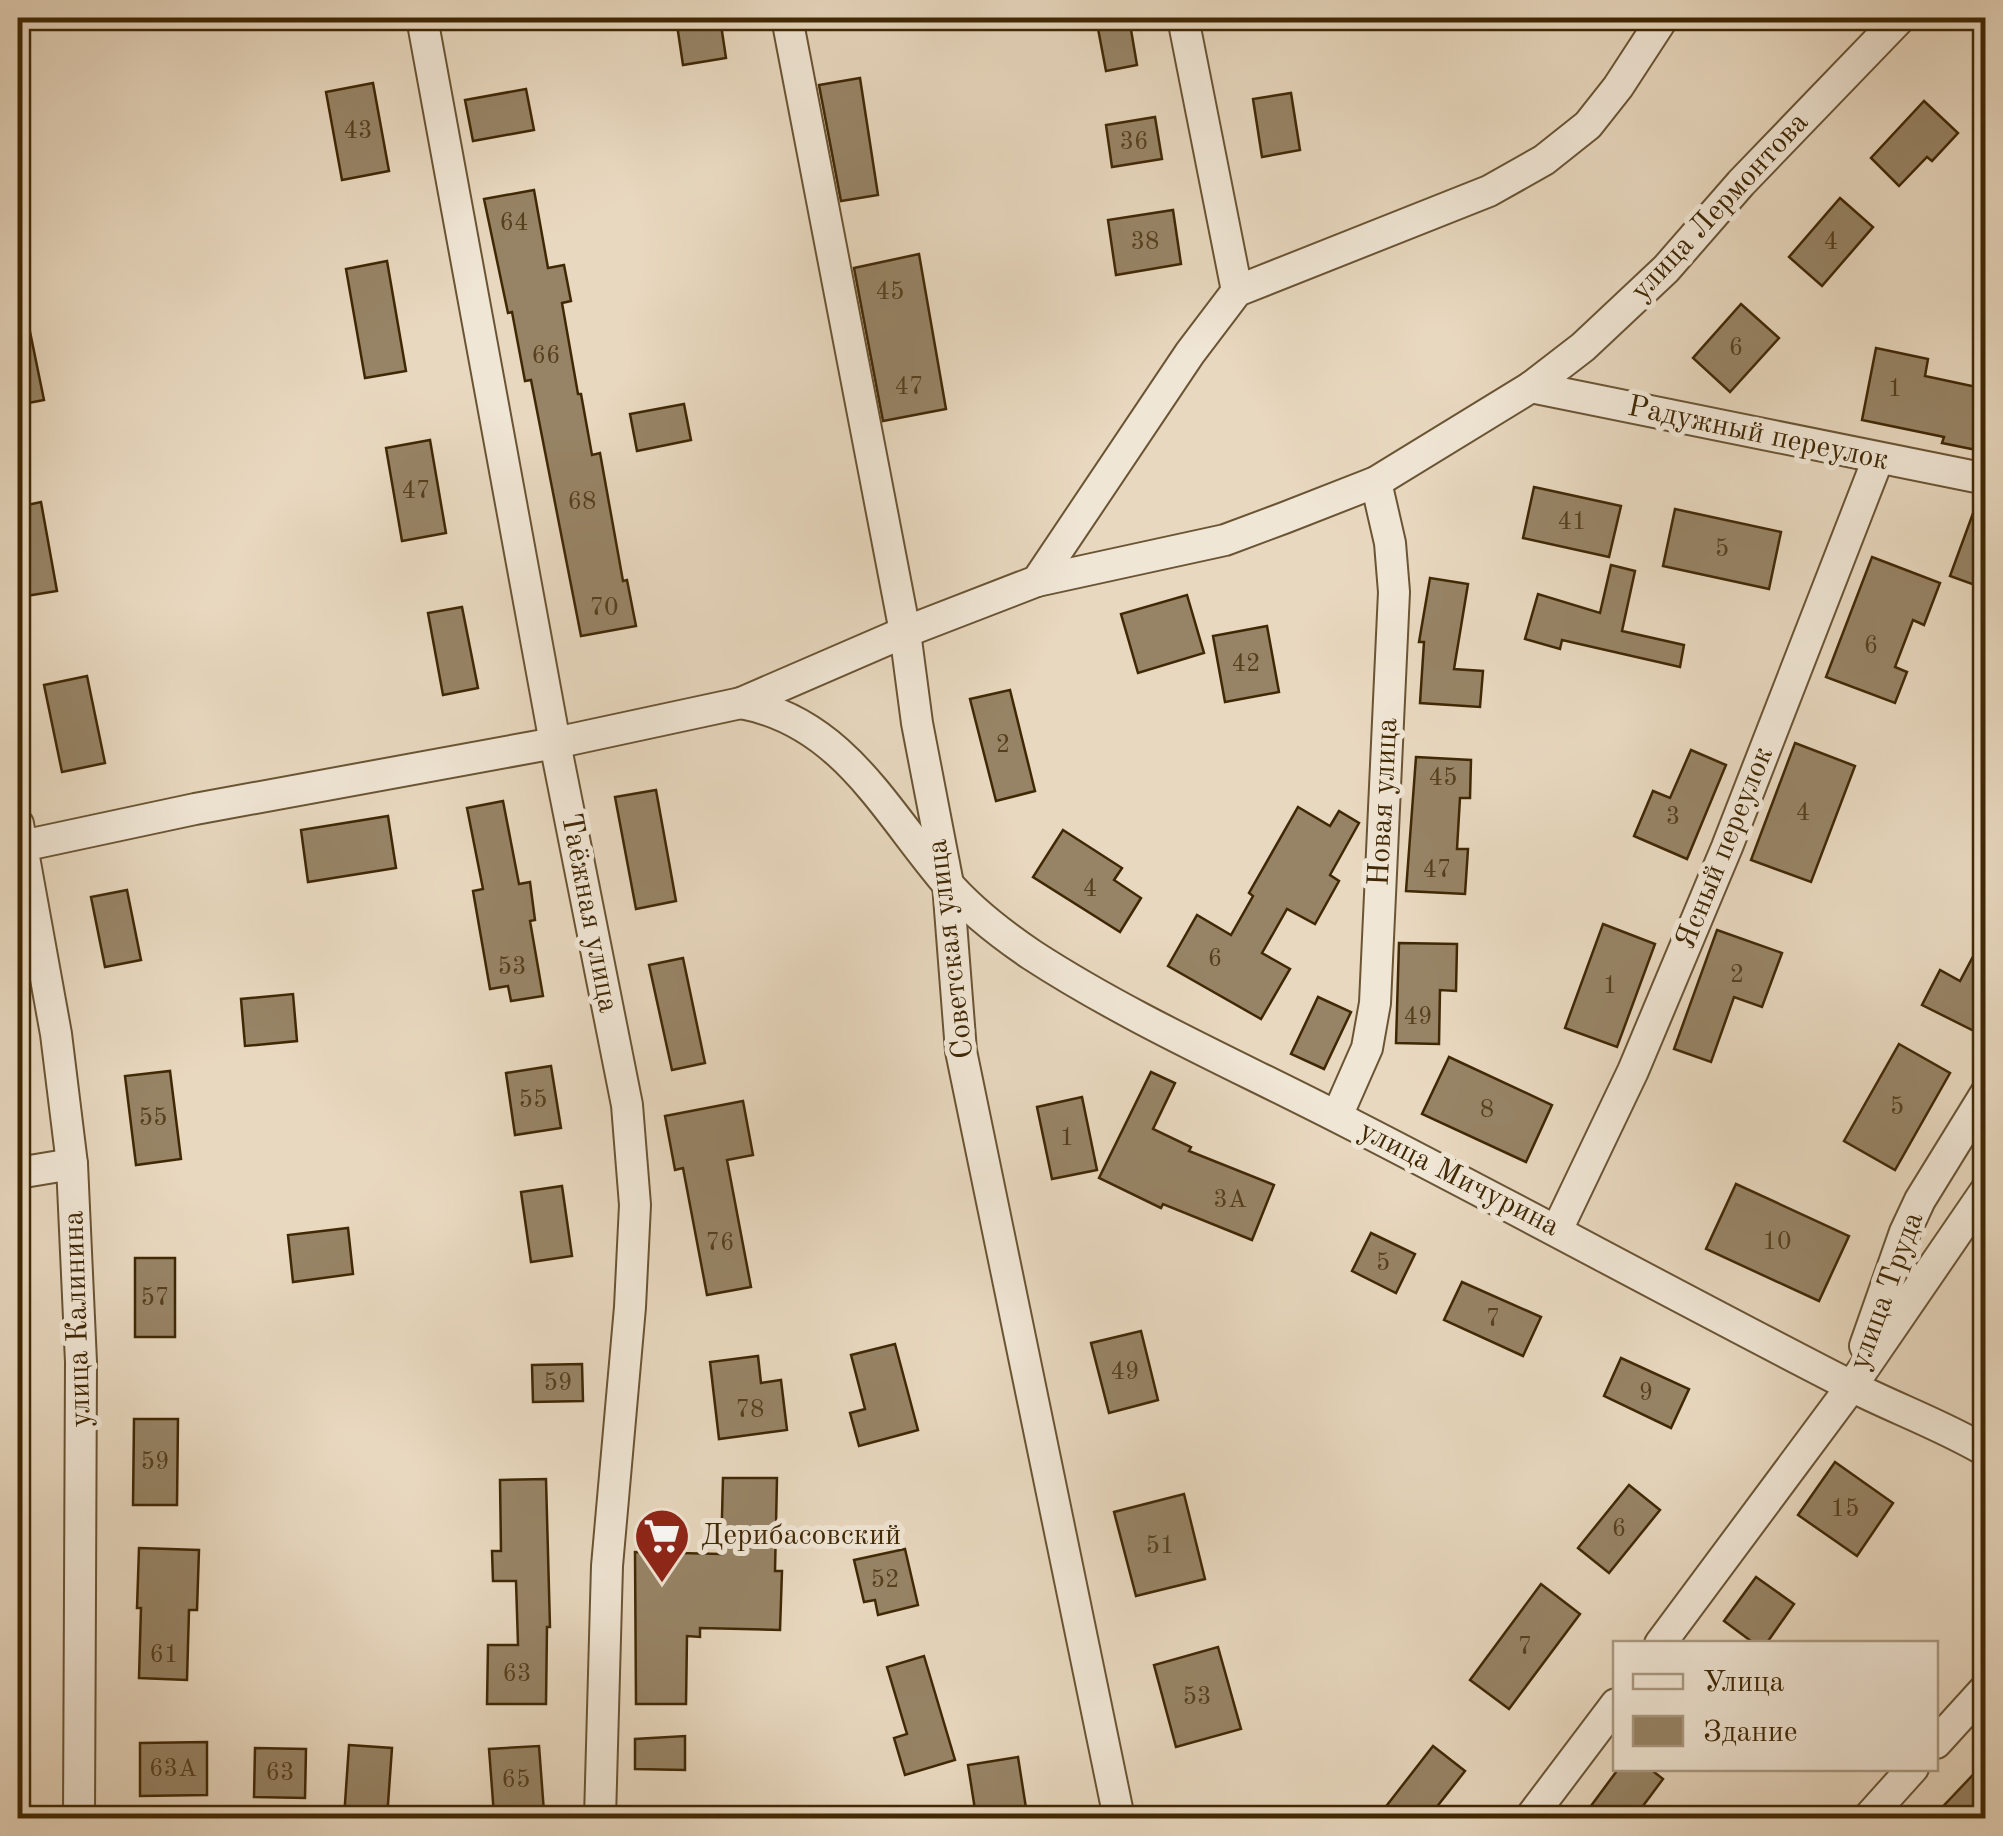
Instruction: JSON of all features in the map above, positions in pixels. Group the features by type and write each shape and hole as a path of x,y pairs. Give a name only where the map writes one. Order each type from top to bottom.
{"street":[{"name":"Таёжная улица","path":"422,18 627,1105 635,1205 607,1566 600,1818"},
{"name":"Советская улица","path":"787,18 905,632 917,723 948,884 961,1051 1119,1818"},
{"path":"1183,18 1237,291"},
{"path":"1037,581 1190,352 1237,291 1489,192 1544,160 1588,125 1663,18"},
{"name":"улица Лермонтова","path":"20,835 195,809 556,743 740,703 1037,581 1225,540 1376,482 1531,387 1583,347 1666,269 1742,183 1900,18"},
{"name":"Радужный переулок","path":"1531,387 1986,479"},
{"name":"Ясный переулок","path":"1558,1230 1633,1071 1728,847 1878,459"},
{"name":"Новая улица","path":"1336,1116 1366,1048 1376,1003 1394,592 1390,543 1376,482"},
{"name":"улица Мичурина","path":"740,703 770,708 825,739 865,779 948,884 991,926 1070,978 1852,1386 1986,1451"},
{"name":"улица Калинина","path":"20,835 56,1034 72,1164 81,1362 79,1818"},
{"name":"улица Труда","path":"1852,1386 1912,1216 1986,1093"},
{"path":"18,1173 72,1164"},
{"name":"улица Труда","path":"1662,1641 1852,1386 1986,1190"},
{"path":"1938,1742 1982,1698"},
{"path":"1530,1818 1613,1708"},
{"path":"1868,1818 1910,1771"}],"building":[{"path":"676,18 720,18 726,58 683,65"},
{"path":"1096,18 1129,18 1137,65 1106,71"},
{"path":"860,78 878,195 841,201 819,85"},
{"path":"373,83 389,171 342,180 326,92"},
{"path":"526,89 534,130 473,141 465,100"},
{"path":"1291,93 1300,150 1262,157 1253,99"},
{"path":"1924,101 1958,133 1932,161 1927,157 1899,186 1871,158"},
{"path":"1155,117 1162,159 1112,167 1106,125"},
{"path":"534,190 548,268 564,265 571,301 562,303 578,394 592,455 600,453 623,581 627,580 636,626 581,636 531,380 525,381 484,199"},
{"path":"1840,198 1873,227 1822,286 1789,257"},
{"path":"1173,210 1181,264 1116,275 1108,220"},
{"path":"919,254 946,409 883,421 854,268"},
{"path":"387,261 406,371 365,378 346,269"},
{"path":"1741,304 1779,338 1730,392 1693,358"},
{"path":"28,322 44,400 18,405 18,323"},
{"path":"1876,348 1928,359 1925,376 1986,389 1986,452 1942,443 1944,437 1862,420"},
{"path":"684,404 691,440 637,451 630,414"},
{"path":"430,440 446,533 402,541 386,448"},
{"path":"1534,487 1621,506 1609,557 1523,538"},
{"path":"1979,497 1986,497 1986,589 1950,576"},
{"path":"41,502 57,591 20,597 18,507"},
{"path":"1675,509 1781,532 1769,589 1663,566"},
{"path":"1872,557 1940,583 1924,625 1913,620 1895,667 1907,672 1895,703 1826,677"},
{"path":"1611,565 1635,571 1622,631 1684,645 1680,667 1562,640 1560,649 1525,639 1538,594 1600,613"},
{"path":"1430,578 1468,584 1454,669 1483,671 1480,707 1420,703 1424,642 1419,642"},
{"path":"1187,595 1204,653 1138,673 1121,614"},
{"path":"462,607 478,688 443,695 428,613"},
{"path":"1267,626 1279,692 1225,702 1213,636"},
{"path":"87,676 105,763 62,772 44,685"},
{"path":"1010,690 1035,791 996,801 970,699"},
{"path":"1795,743 1855,766 1811,882 1751,860"},
{"path":"1691,750 1726,765 1687,859 1634,836 1653,791 1670,798"},
{"path":"1416,757 1471,760 1470,798 1460,798 1457,849 1468,849 1465,894 1406,891"},
{"path":"656,790 676,901 636,909 615,797"},
{"path":"503,801 519,884 530,882 535,920 530,921 543,996 511,1001 508,986 490,989 473,891 483,889 467,808"},
{"path":"1298,807 1330,826 1339,811 1359,823 1330,875 1339,881 1315,924 1287,909 1262,953 1290,969 1261,1019 1168,966 1197,915 1231,935 1253,896 1249,893"},
{"path":"388,816 396,868 308,882 301,830"},
{"path":"1063,830 1122,868 1114,880 1141,898 1120,932 1033,877"},
{"path":"127,890 141,960 105,967 91,897"},
{"path":"1603,924 1655,944 1617,1047 1565,1028"},
{"path":"1717,930 1782,953 1762,1007 1734,997 1711,1062 1674,1049"},
{"path":"1986,932 1986,1037 1922,1005 1940,970 1960,981"},
{"path":"1399,943 1457,944 1456,991 1440,990 1439,1044 1396,1043"},
{"path":"683,958 705,1063 672,1070 649,965"},
{"path":"293,994 297,1041 245,1046 241,999"},
{"path":"1318,997 1351,1012 1324,1069 1291,1054"},
{"path":"1899,1044 1950,1073 1895,1170 1844,1141"},
{"path":"1449,1057 1552,1105 1526,1162 1422,1114"},
{"path":"551,1066 561,1128 515,1135 506,1073"},
{"path":"170,1071 181,1159 136,1165 125,1076"},
{"path":"1151,1072 1175,1083 1153,1129 1191,1147 1189,1151 1274,1185 1252,1240 1163,1204 1161,1208 1099,1178"},
{"path":"1082,1097 1097,1170 1052,1179 1037,1107"},
{"path":"743,1101 753,1155 727,1160 751,1287 707,1295 683,1168 675,1170 665,1116"},
{"path":"1736,1184 1849,1236 1819,1301 1706,1249"},
{"path":"562,1186 572,1256 531,1262 521,1192"},
{"path":"348,1228 353,1274 293,1282 288,1235"},
{"path":"1371,1233 1415,1254 1396,1293 1352,1271"},
{"path":"135,1258 175,1258 175,1337 135,1337"},
{"path":"1462,1282 1541,1317 1523,1356 1444,1320"},
{"path":"1141,1331 1158,1400 1109,1413 1091,1343"},
{"path":"895,1344 918,1430 859,1446 850,1413 865,1409 851,1355"},
{"path":"758,1356 761,1383 781,1380 787,1430 719,1439 710,1362"},
{"path":"1621,1358 1689,1389 1671,1428 1604,1396"},
{"path":"582,1364 583,1401 533,1402 532,1365"},
{"path":"134,1419 178,1419 177,1505 133,1505"},
{"path":"1835,1462 1893,1503 1857,1556 1798,1515"},
{"path":"723,1478 777,1478 775,1571 782,1571 780,1630 700,1628 700,1637 687,1636 686,1704 636,1704 635,1552 721,1554"},
{"path":"546,1479 550,1627 546,1704 487,1704 488,1645 518,1645 516,1581 493,1581 492,1551 501,1551 500,1480"},
{"path":"1629,1485 1660,1510 1609,1573 1578,1548"},
{"path":"1184,1494 1205,1579 1136,1596 1114,1512"},
{"path":"139,1548 199,1550 197,1610 189,1610 187,1680 139,1678"},
{"path":"905,1549 918,1605 878,1615 875,1600 864,1602 854,1560"},
{"path":"1756,1577 1794,1604 1768,1641 1751,1641 1724,1621"},
{"path":"1541,1584 1580,1614 1509,1709 1470,1680"},
{"path":"1218,1647 1241,1729 1176,1747 1154,1665"},
{"path":"924,1656 955,1760 905,1775 894,1738 907,1734 887,1667"},
{"path":"685,1736 685,1770 635,1769 635,1739"},
{"path":"207,1742 207,1795 140,1796 140,1743"},
{"path":"349,1745 392,1748 387,1818 344,1818"},
{"path":"539,1746 544,1812 494,1815 489,1749"},
{"path":"1433,1746 1465,1771 1428,1818 1377,1818"},
{"path":"255,1748 306,1749 305,1798 254,1797"},
{"path":"1018,1757 1026,1808 976,1816 968,1765"},
{"path":"1986,1761 1986,1818 1932,1818"},
{"path":"1617,1771 1653,1771 1663,1779 1634,1818 1582,1818"}],"place":[{"name":"Дерибасовский","path":"662,1585"}]}
